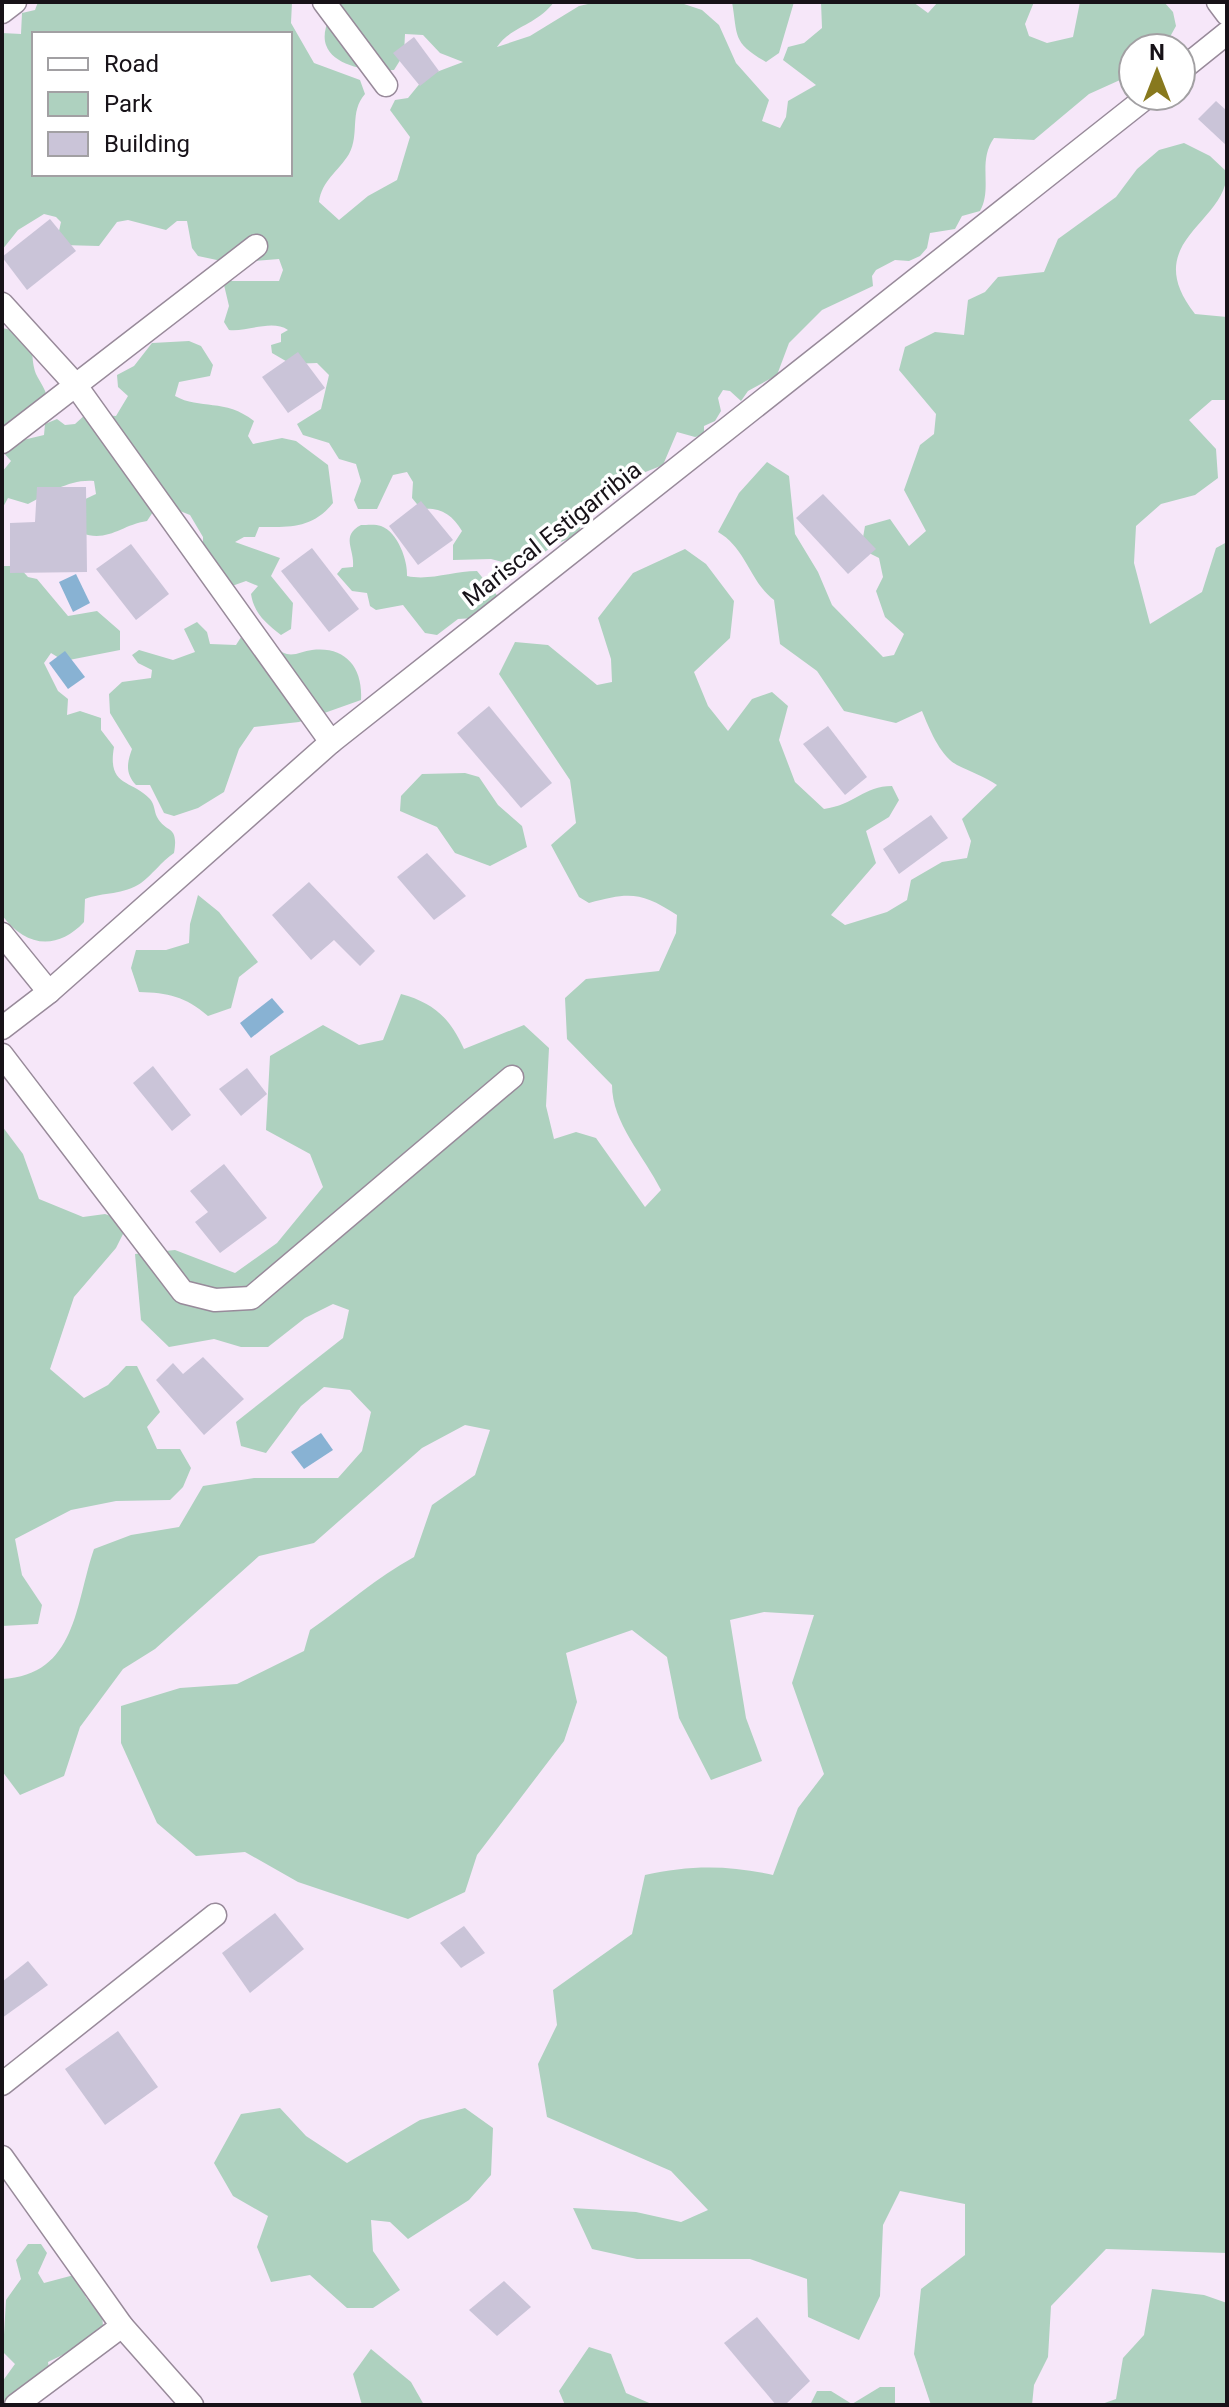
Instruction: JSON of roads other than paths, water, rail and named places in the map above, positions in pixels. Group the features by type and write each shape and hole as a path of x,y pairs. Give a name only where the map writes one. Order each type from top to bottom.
{"street":[{"path":"2,12 15,2"},
{"path":"324,2 386,85"},
{"path":"1218,2 1227,14"},
{"path":"1197,57 1227,33"},
{"name":"Mariscal Estigarribia","path":"2,1028 49,992 331,742 1128,112"},
{"path":"2,442 74,383 256,246"},
{"path":"2,304 74,383 331,742"},
{"path":"2,934 49,992"},
{"path":"2,1055 183,1292 215,1300 251,1298 512,1077"},
{"path":"2,2084 215,1915"},
{"path":"2,2157 122,2326 192,2405"},
{"path":"16,2405 122,2326"}],"water":[{"path":"76,574 90,603 73,612 59,582"},
{"path":"65,651 85,677 68,689 49,663"},
{"path":"272,998 284,1012 251,1038 240,1023"},
{"path":"321,1433 333,1450 304,1469 291,1452"}]}
